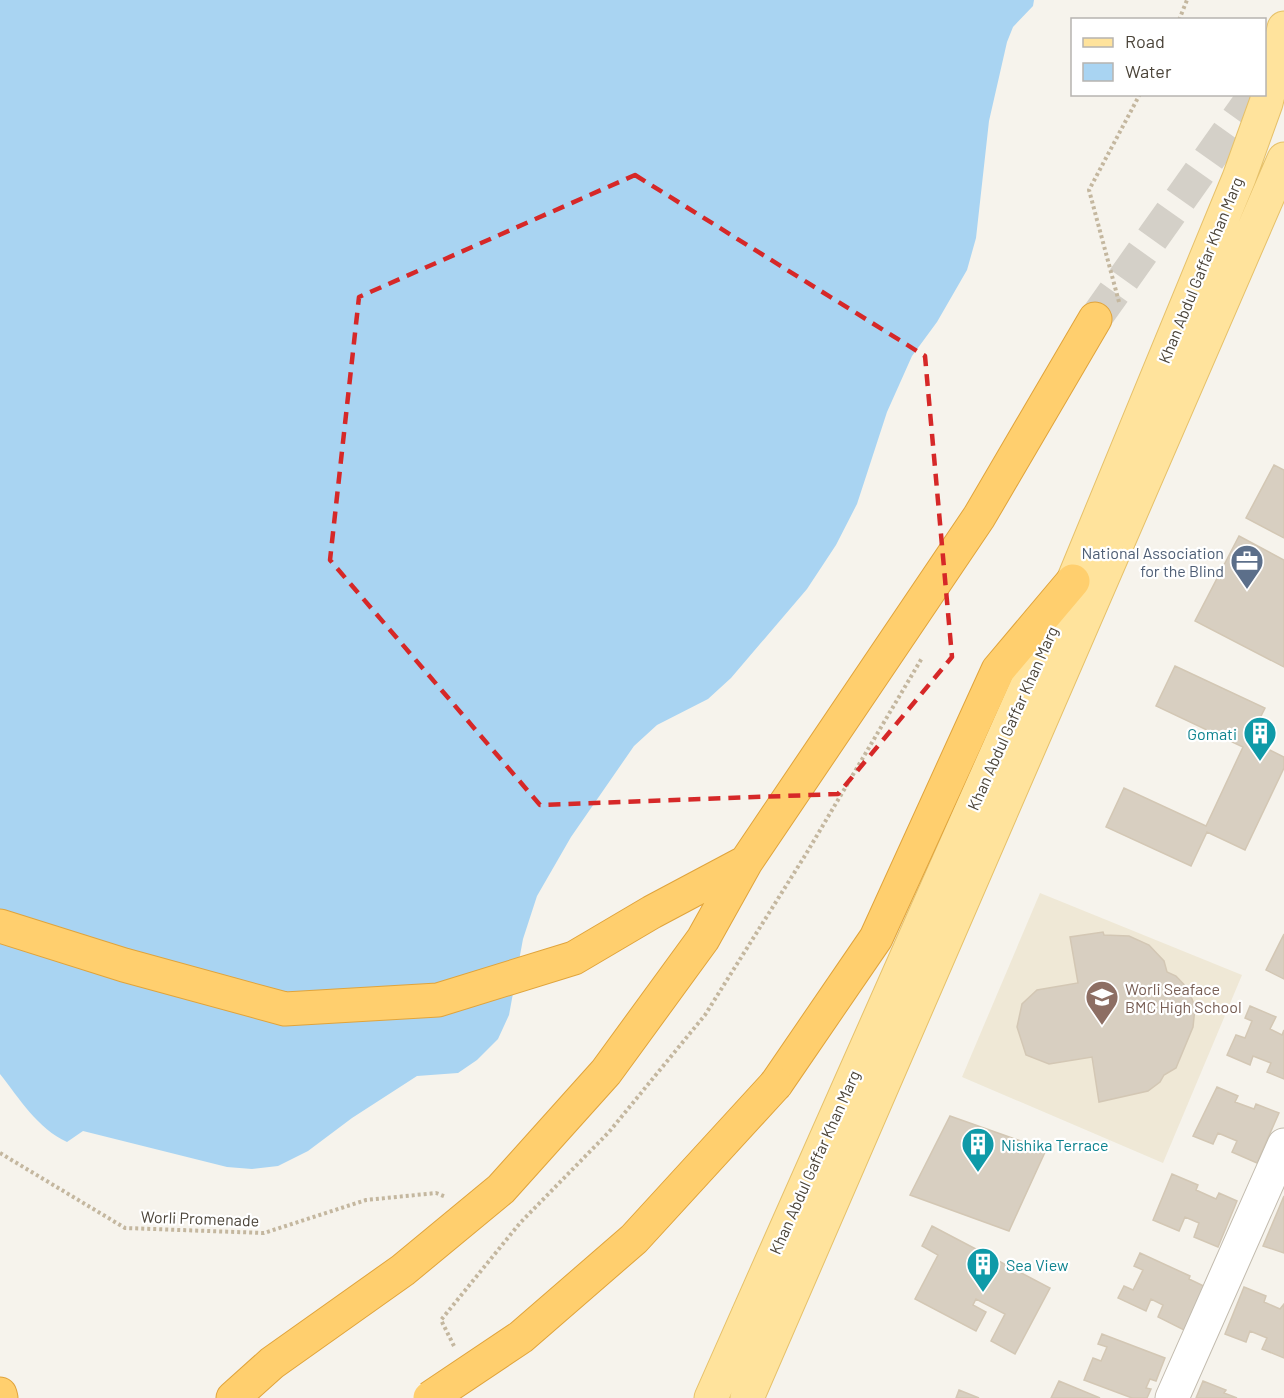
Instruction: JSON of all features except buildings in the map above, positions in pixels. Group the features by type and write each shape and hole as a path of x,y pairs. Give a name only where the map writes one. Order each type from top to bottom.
{"highway":[{"path":"233,1398 272,1363 403,1270 501,1189 606,1072 703,939 746,862 979,517 1095,319"},
{"path":"430,1398 521,1337 634,1239 776,1084 876,938 998,670 1073,581"},
{"path":"0,926 124,965 285,1009 438,1000 574,958 652,912 746,862"},
{"path":"0,1394 1,1398"}],"main road":[{"name":"Khan Abdul Gaffar Khan Marg","path":"711,1398 1073,581 1239,178 1266,103 1284,28"},
{"name":"Khan Abdul Gaffar Khan Marg","path":"747,1398 1277,194 1284,159"}],"street":[{"path":"1172,1398 1284,1145"}],"path":[{"path":"1180,18 1187,0"},
{"name":"Worli Promenade","path":"0,1153 125,1228 264,1233 366,1200 436,1193 450,1198"},
{"path":"455,1350 441,1320 520,1223"}],"highlighted area":[{"path":"635,175 925,356 952,657 838,794 540,805 330,560 359,297"}],"shaded area":[{"name":"Worli Seaface BMC High School","path":"1040,893 1242,975 1163,1163 962,1077"}],"water":[{"path":"0,0 1034,0 1033,6 1013,27 1007,42 989,121 976,238 967,270 937,322 912,356 887,412 857,504 836,545 807,589 731,678 708,699 657,725 634,746 571,837 537,896 523,939 509,1015 498,1039 477,1060 458,1073 417,1076 352,1118 308,1151 278,1166 252,1169 227,1167 83,1131 67,1142 38,1121 0,1074"}],"tunnel":[{"path":"1095,319 1254,96"}],"place":[{"name":"National Association for the Blind","path":"1247,590"},
{"name":"Gomati","path":"1260,762"},
{"name":"Worli Seaface BMC High School","path":"1102,1026"},
{"name":"Nishika Terrace","path":"978,1173"},
{"name":"Sea View","path":"983,1293"}]}
